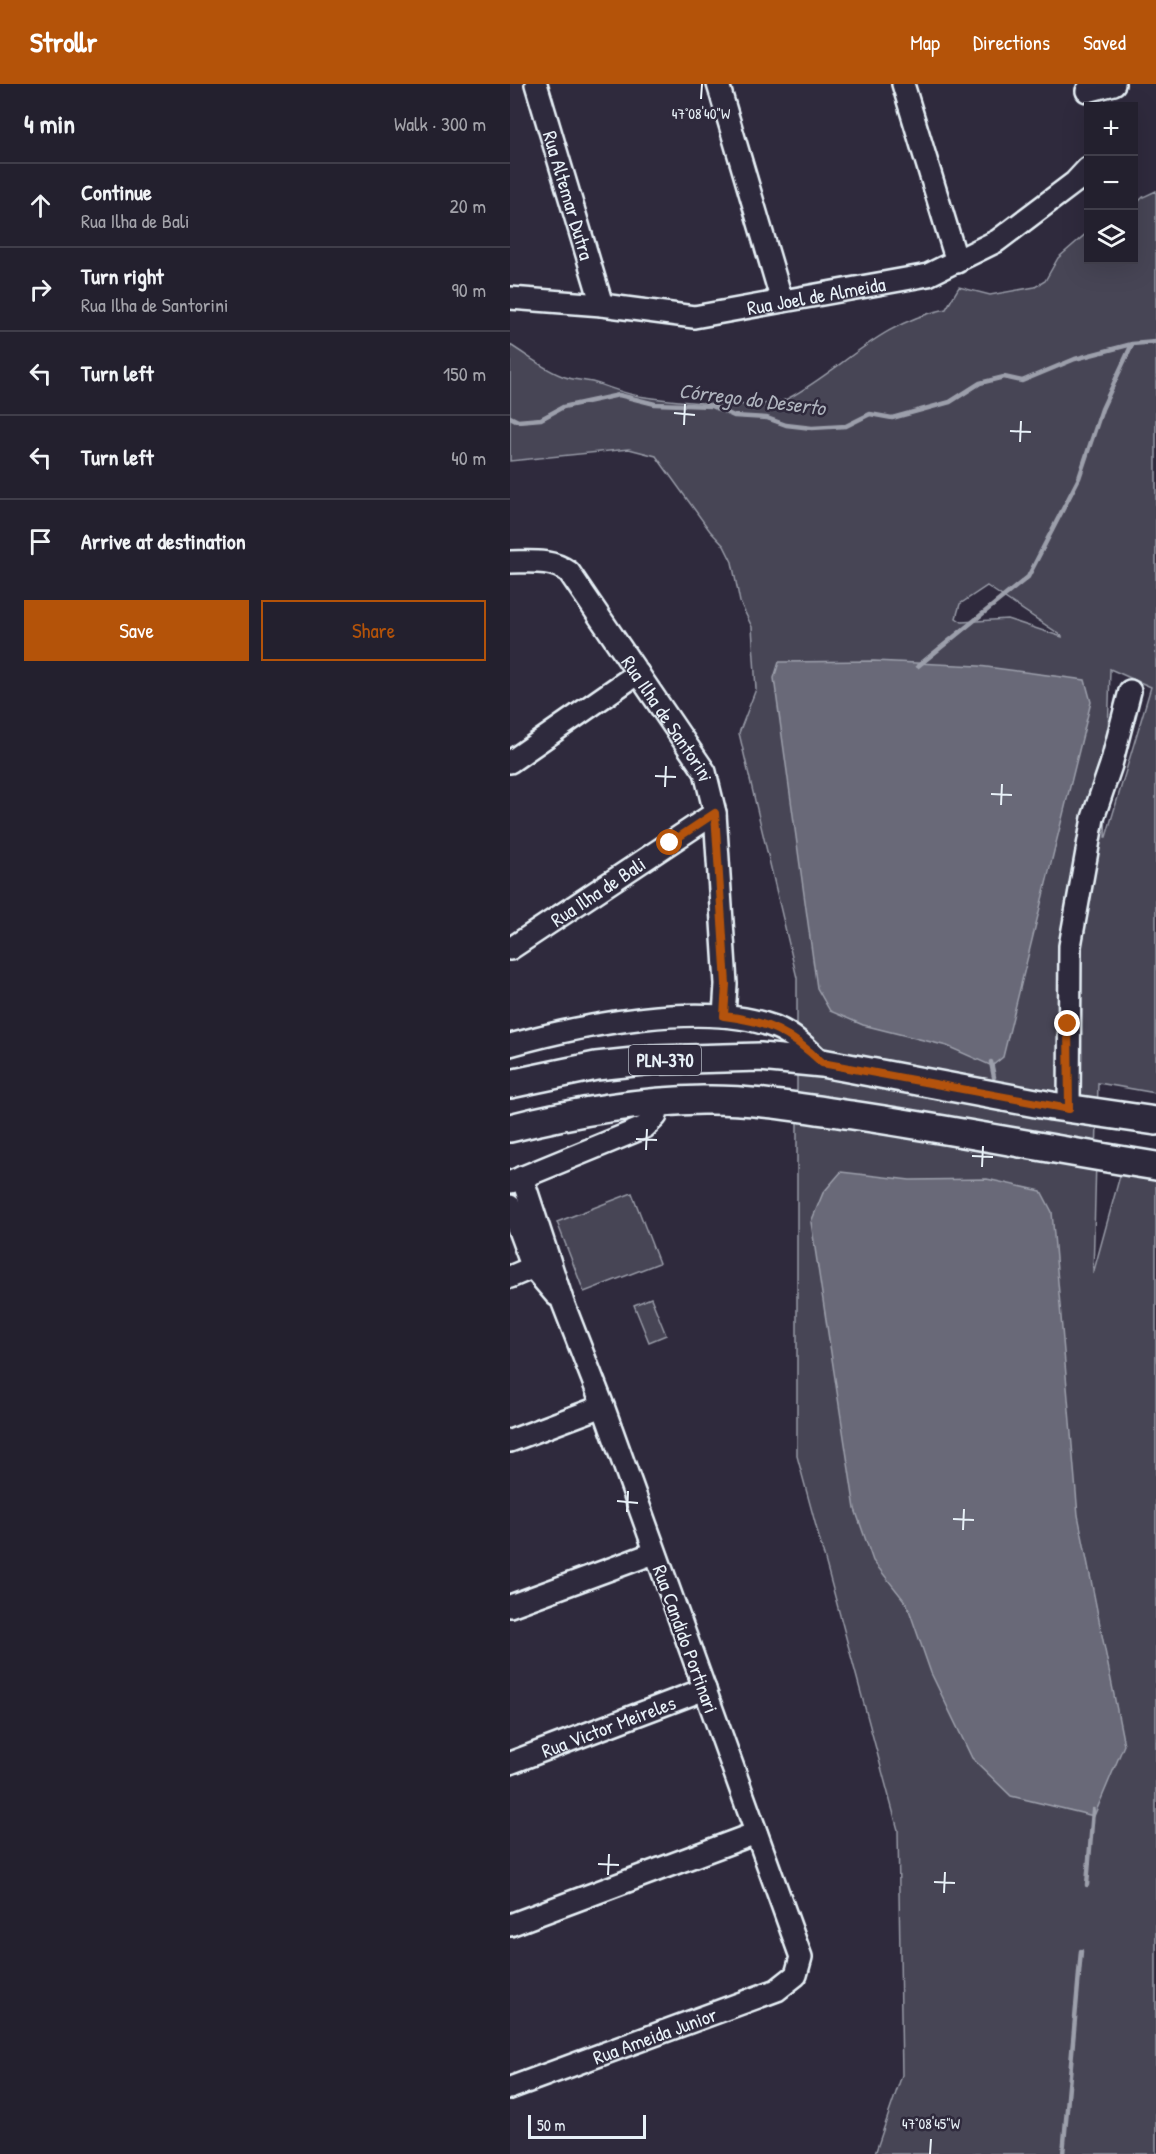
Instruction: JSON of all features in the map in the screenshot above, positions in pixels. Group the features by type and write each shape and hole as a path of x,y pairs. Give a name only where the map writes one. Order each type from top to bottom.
{"main road":[{"name":"PLN-370","path":"510,1084 596,1066 653,1060 760,1057 822,1063 1069,1109 1156,1121"},
{"name":"PLN-370","path":"510,1128 557,1116 658,1102 715,1101 806,1109 1156,1166"}],"street":[{"name":"Rua Altemar Dutra","path":"536,84 602,304"},
{"path":"718,84 782,301"},
{"path":"903,84 957,262"},
{"path":"1087,94 1114,84"},
{"name":"Rua Joel de Almeida","path":"510,298 602,304 694,317 928,275 997,241 1076,182 1084,173"},
{"name":"Rua Ilha de Santorini","path":"510,562 546,562 560,566 569,572 705,772 715,813 726,984 724,1016"},
{"path":"510,762 638,673"},
{"path":"1069,1109 1069,984 1072,935 1093,818 1111,765 1130,691"},
{"name":"Rua Ilha de Bali","path":"510,948 715,813"},
{"path":"510,1046 610,1022 724,1016 777,1028 805,1046 822,1063"},
{"path":"516,1180 645,1127 656,1116 658,1102"},
{"name":"Rua Candido Portinari","path":"516,1180 541,1264"},
{"name":"Rua Candido Portinari","path":"510,1206 563,1303 603,1406 654,1553 800,1948 800,1965 796,1975"},
{"path":"510,1277 541,1264"},
{"path":"510,1442 603,1406"},
{"path":"510,1606 654,1553"},
{"name":"Rua Victor Meireles","path":"510,1763 705,1689"},
{"path":"510,1925 756,1833"},
{"name":"Rua Ameida Junior","path":"510,2088 777,1990 796,1975"}],"shaded area":[{"path":"1156,191 1156,1093 1098,1083 1093,1274 1124,1161 1156,1166 1156,2154 875,2154 902,2075 898,1830 797,1456 797,978 739,733 756,689 752,627 740,602 732,562 724,546 710,531 656,456 629,449 510,461 510,345 558,374 638,396 719,404 777,402 809,386 863,347 901,324 946,309 959,287 990,295 1035,287 1045,281 1058,258 1084,235 1084,264 1138,264 1138,202","holes":["987,586 1062,636 1007,619 962,622 956,618 960,604","1110,669 1151,687 1106,837 1105,837"]},
{"path":"632,1193 659,1263 584,1292 557,1222"},
{"path":"651,1298 666,1335 649,1342 634,1305"}],"water":[{"path":"874,661 979,666 1085,680 1091,702 1003,1057 992,1066 947,1046 863,1025 830,1011 817,988 774,678 779,662"},
{"path":"841,1172 910,1180 987,1179 1041,1191 1052,1212 1078,1515 1124,1745 1094,1816 1011,1796 972,1758 931,1673 907,1604 873,1561 855,1509 811,1222 823,1193"}],"waterway":[{"name":"Córrego do Deserto","path":"510,417 518,421 541,419 563,407 619,395 655,404 712,406 734,416 767,418 786,425 812,428 846,426 870,414 892,418 950,402 980,383 1004,377 1022,381 1075,359 1132,344 1156,342"},
{"path":"918,666 1028,577 1079,478 1102,409 1132,344"},
{"path":"991,1062 994,1077"},
{"path":"1087,1885 1093,1810"},
{"path":"1063,2154 1081,1951"}],"route":[{"path":"670,843 715,813 726,984 724,1016 777,1028 805,1046 822,1063 1069,1109 1068,1024"}]}
